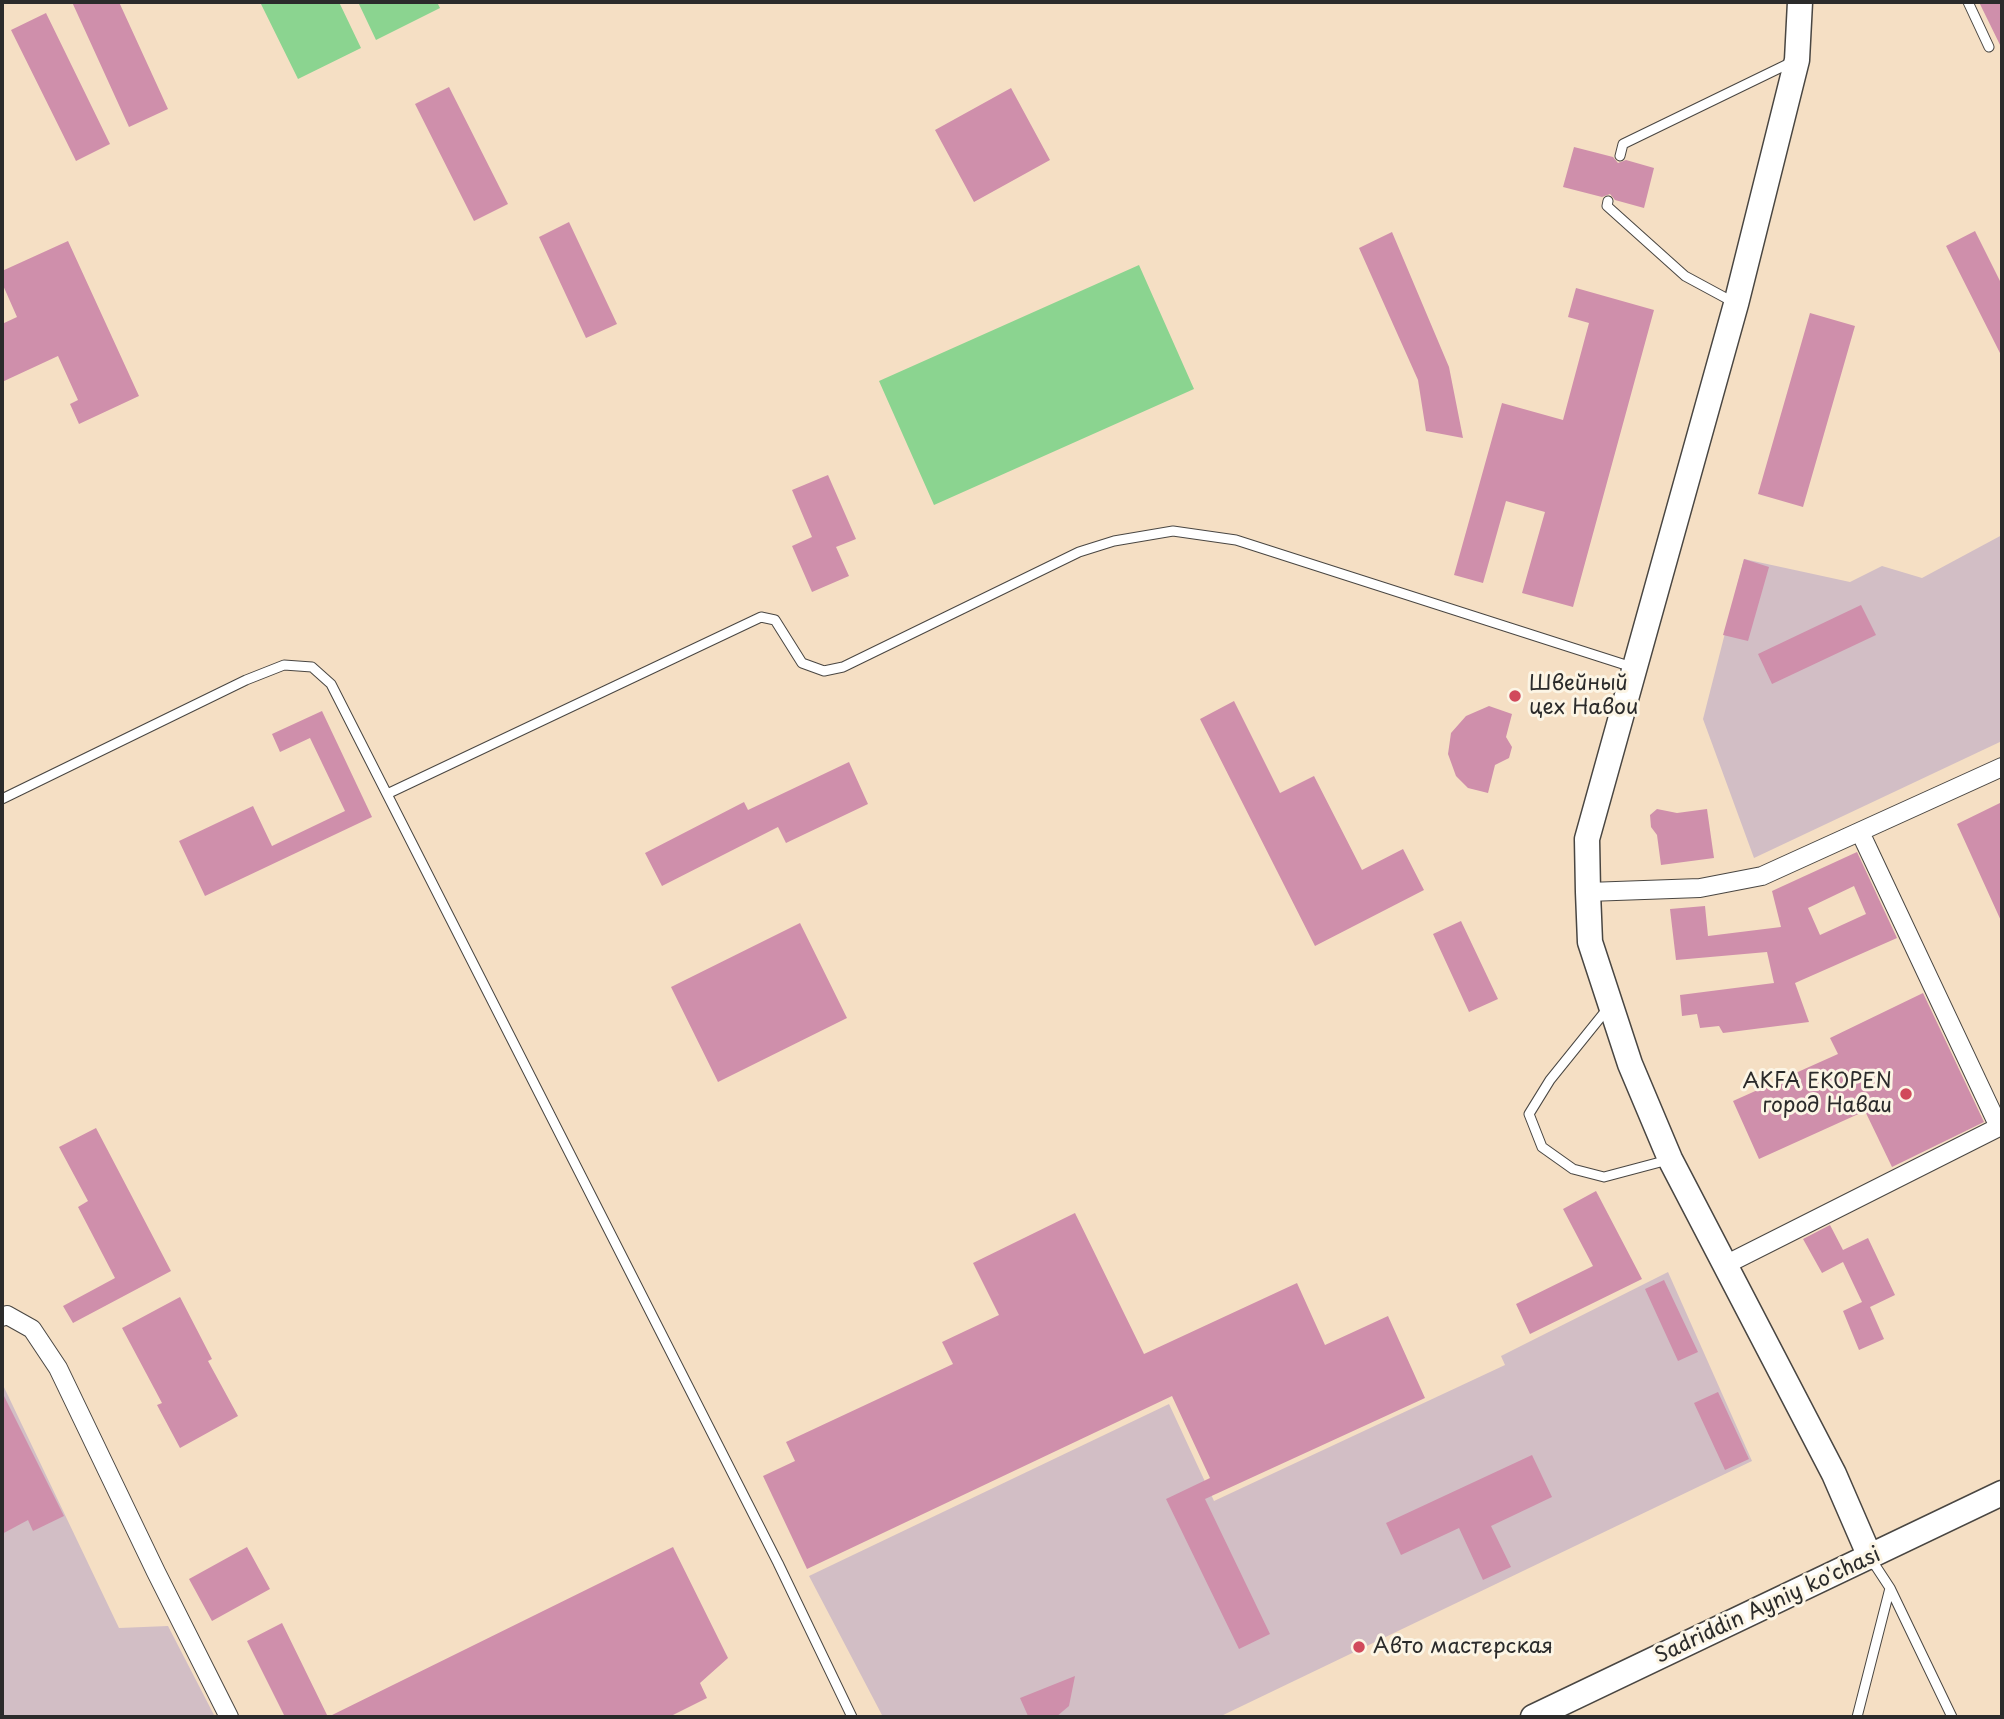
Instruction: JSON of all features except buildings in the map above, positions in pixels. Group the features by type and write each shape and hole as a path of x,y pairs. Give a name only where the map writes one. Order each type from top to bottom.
{"street":[{"path":"1800,2 1797,60 1736,304 1587,839 1590,942 1609,1007 1670,1159 1834,1474 1870,1557"},
{"path":"1588,892 1700,888 1762,876 2002,767"},
{"path":"1725,1265 1999,1127 1860,832"},
{"path":"2,1317 7,1315 32,1329 58,1368 229,1717"},
{"name":"Sadriddin Ayniy ko'chasi","path":"1533,1717 2002,1493"}],"lane":[{"path":"1968,2 1989,47"},
{"path":"1620,156 1623,144 1797,60"},
{"path":"1608,201 1607,206 1685,276 1736,304"},
{"path":"387,794 761,617 775,620 802,663 824,671 843,667 1079,552 1114,541 1173,531 1236,540 1635,668"},
{"path":"2,799 246,680 284,665 312,667 331,684 778,1563 852,1717"},
{"path":"1609,1007 1550,1080 1529,1114 1537,1136 1542,1147 1573,1169 1604,1177 1670,1159"},
{"path":"1870,1557 1890,1588 1952,1717"},
{"path":"1857,1717 1890,1588"}],"shaded area":[{"path":"2002,535 2002,741 1754,858 1703,719 1744,559 1850,582 1882,566 1922,578"},
{"path":"1668,1272 1752,1461 1219,1717 883,1717 809,1576 1169,1404 1214,1501 1505,1365 1501,1356"},
{"path":"2,1383 119,1628 168,1626 215,1717 2,1717"}],"green space":[{"path":"260,2 339,2 361,48 298,79"},
{"path":"358,2 437,2 440,8 376,40"},
{"path":"1139,265 1194,389 934,505 879,381"}],"place":[{"name":"Швейный цех Навои","path":"1515,696"},
{"name":"AKFA EKOPEN город Наваи","path":"1906,1094"},
{"name":"Авто мастерская","path":"1359,1647"}]}
